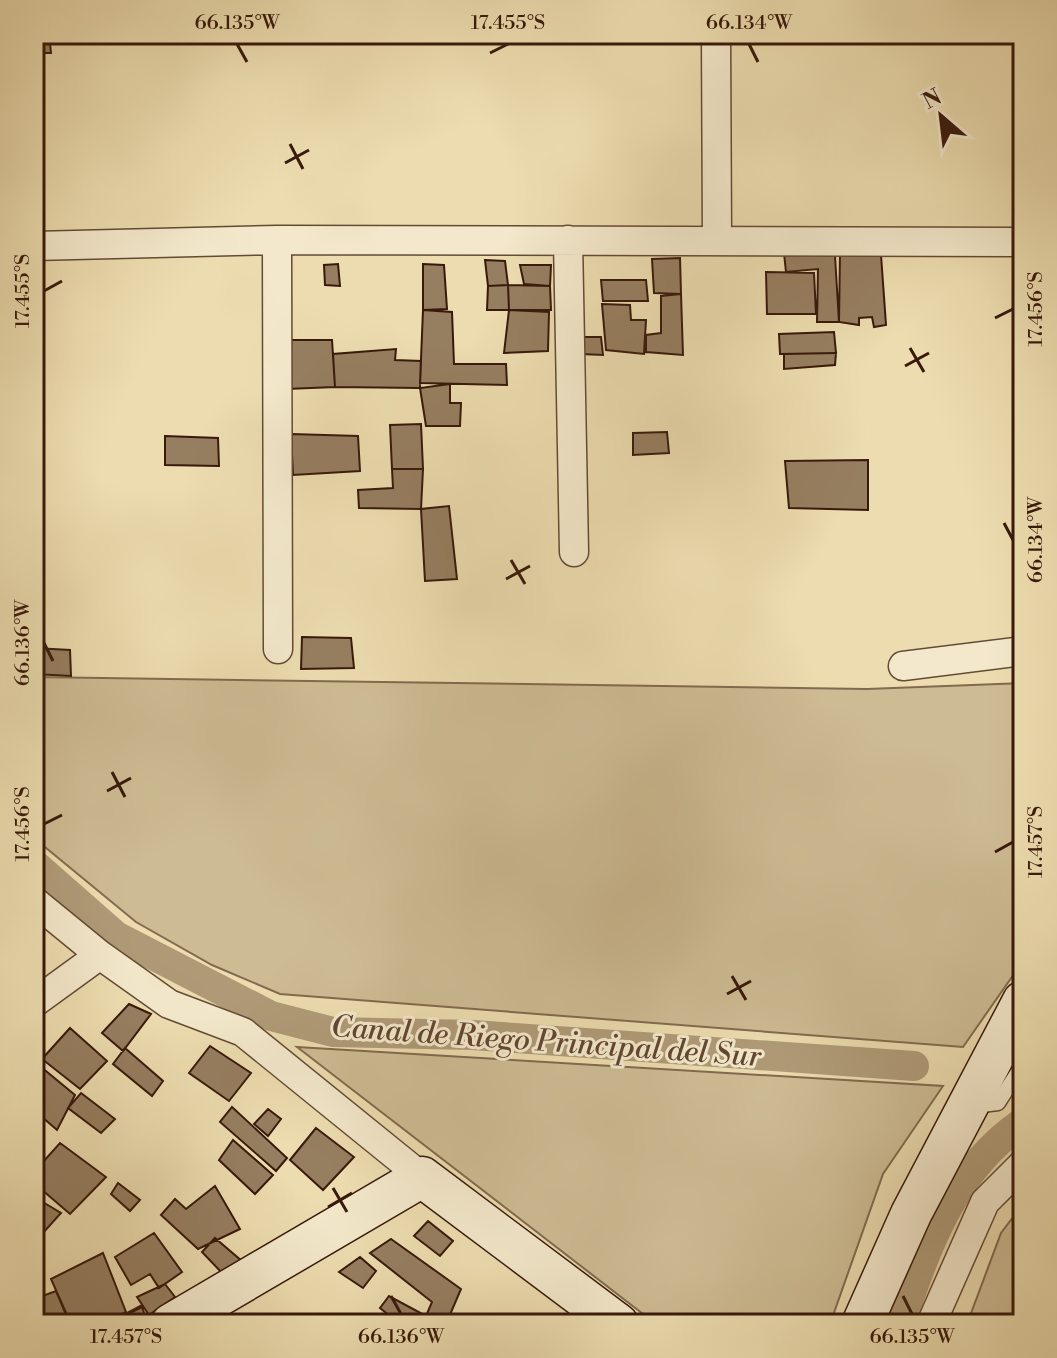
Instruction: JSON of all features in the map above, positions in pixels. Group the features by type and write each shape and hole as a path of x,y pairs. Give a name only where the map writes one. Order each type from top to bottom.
{"main road":[{"path":"862,1324 911,1214 1023,1001"},
{"path":"171,1324 422,1177 618,1324"}],"street":[{"path":"716,34 717,241"},
{"path":"34,246 277,240 1023,242"},
{"path":"277,240 278,649"},
{"path":"568,240 574,552"},
{"path":"903,666 1023,651"},
{"path":"34,901 100,955 169,1004 243,1032 422,1177"},
{"path":"34,1003 100,955"},
{"path":"931,1324 985,1202 1023,1164"}],"lane":[{"path":"966,1108 998,1103 1023,1064"}],"shaded area":[{"path":"34,677 867,689 1023,683 1023,961 963,1047 280,994 212,965 136,922 34,838"},
{"path":"297,1047 943,1086 883,1174 830,1324 656,1324"},
{"path":"1023,1204 1023,1324 967,1324 1001,1233"}],"building":[{"path":"34,34 49,34 51,53 34,53"},
{"path":"784,253 835,256 839,322 817,322 818,269 786,272"},
{"path":"840,253 881,255 886,325 874,327 872,317 859,318 859,325 839,322"},
{"path":"680,258 681,294 654,293 652,259"},
{"path":"485,260 505,261 508,285 488,286"},
{"path":"338,264 340,286 325,285 324,265"},
{"path":"423,264 444,265 447,309 423,310"},
{"path":"520,265 551,265 550,286 524,284"},
{"path":"766,272 814,273 816,314 767,314"},
{"path":"601,280 646,280 648,301 603,301"},
{"path":"508,285 509,310 487,310 488,286"},
{"path":"508,285 550,286 551,310 509,310"},
{"path":"681,294 683,355 646,352 646,335 661,333 661,296"},
{"path":"602,304 630,305 631,320 646,320 644,354 606,350"},
{"path":"423,310 452,312 454,364 506,364 507,385 420,383"},
{"path":"509,310 549,312 548,351 504,353"},
{"path":"834,332 836,353 780,354 779,334"},
{"path":"580,337 601,337 603,355 581,354"},
{"path":"289,340 332,340 335,387 287,389"},
{"path":"396,349 395,360 421,361 420,388 335,387 333,354"},
{"path":"836,353 835,365 784,369 784,354"},
{"path":"450,384 450,403 461,403 460,426 426,426 420,388"},
{"path":"421,424 423,469 392,469 390,425"},
{"path":"667,432 669,453 633,455 633,433"},
{"path":"291,434 358,436 360,471 293,475"},
{"path":"165,436 218,438 219,466 165,465"},
{"path":"868,460 868,510 789,508 785,461"},
{"path":"392,469 423,469 421,509 359,508 358,490 393,488"},
{"path":"449,506 457,579 425,581 421,509"},
{"path":"302,637 351,638 354,668 301,669"},
{"path":"34,648 70,650 71,676 34,674"},
{"path":"129,1004 151,1014 123,1051 102,1033"},
{"path":"70,1028 107,1061 80,1089 42,1059"},
{"path":"210,1046 251,1073 229,1101 189,1073"},
{"path":"125,1048 163,1081 152,1096 113,1064"},
{"path":"35,1062 75,1095 57,1130 34,1110"},
{"path":"81,1093 115,1119 101,1133 68,1108"},
{"path":"232,1107 287,1158 276,1171 220,1122"},
{"path":"268,1109 281,1119 268,1136 254,1124"},
{"path":"316,1128 354,1157 323,1190 290,1160"},
{"path":"233,1140 273,1175 255,1194 219,1160"},
{"path":"60,1143 106,1177 70,1214 34,1183 34,1172"},
{"path":"118,1183 140,1200 130,1211 111,1194"},
{"path":"215,1186 240,1229 198,1249 161,1215 175,1199 186,1209"},
{"path":"41,1201 61,1213 34,1243 34,1207"},
{"path":"428,1221 453,1241 440,1256 414,1236"},
{"path":"154,1233 182,1272 159,1288 150,1274 131,1285 115,1257"},
{"path":"215,1238 243,1262 224,1275 202,1252"},
{"path":"391,1239 461,1289 446,1324 400,1324 380,1308 389,1296 426,1316 432,1302 370,1253"},
{"path":"103,1253 126,1312 101,1324 71,1324 51,1279"},
{"path":"360,1257 376,1271 363,1288 339,1272"},
{"path":"165,1284 175,1297 149,1315 137,1297"},
{"path":"56,1291 70,1324 44,1324 34,1299"},
{"path":"142,1307 148,1324 108,1324"}],"waterway":[{"name":"Canal de Riego Principal del Sur","path":"34,864 116,936 271,1016 333,1032 473,1035 914,1066"},
{"path":"900,1324 932,1239 960,1187 998,1142 1023,1122"}]}
